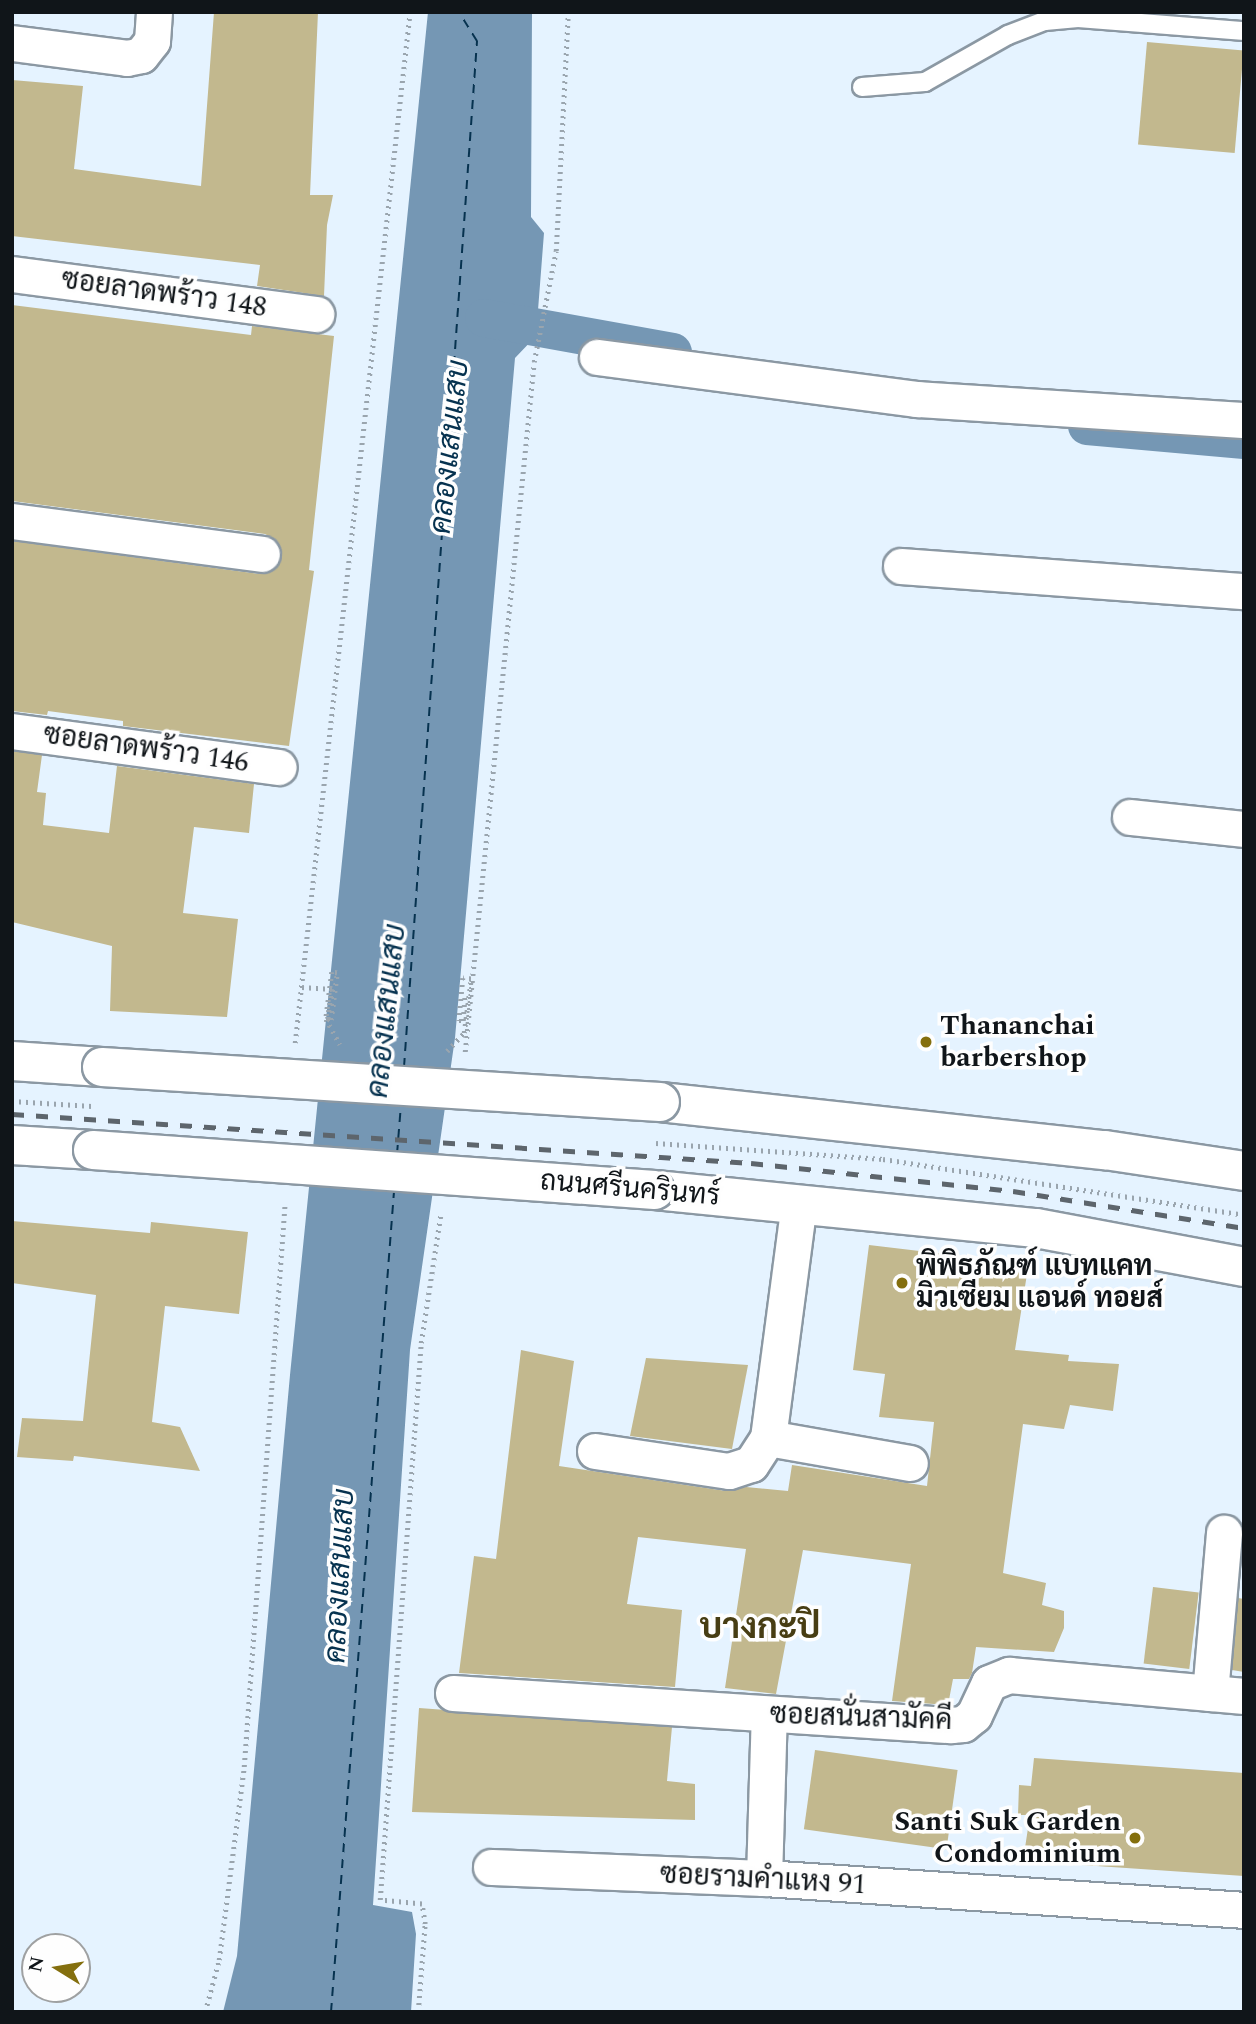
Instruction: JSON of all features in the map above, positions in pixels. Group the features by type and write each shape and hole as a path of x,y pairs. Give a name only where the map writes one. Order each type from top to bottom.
{"main road":[{"path":"12,1061 660,1102 1105,1150 1244,1171"},
{"name":"ถนนศรีนครินทร์","path":"12,1146 656,1190 799,1203 1036,1228 1244,1267"}],"street":[{"path":"12,43 127,58 141,55 152,41 154,12"},
{"name":"ซอยลาดพร้าว 148","path":"12,274 316,314"},
{"path":"597,357 917,398 1244,420"},
{"path":"12,520 262,554"},
{"path":"901,566 1244,591"},
{"name":"ซอยลาดพร้าว 146","path":"12,731 279,767"},
{"path":"1129,817 1244,829"},
{"path":"595,1451 729,1471 751,1464 768,1438 799,1203"},
{"path":"768,1438 910,1463"},
{"path":"1210,1693 1224,1533"},
{"name":"ซอยสนั่นสามัคคี","path":"453,1693 963,1724 974,1715 989,1683 1009,1675 1244,1696"},
{"path":"764,1878 769,1714"},
{"name":"ซอยรามคำแหง 91","path":"491,1867 764,1878 1244,1909"}],"lane":[{"path":"862,87 925,82 1008,35 1045,21 1078,18 1244,31"}],"path":[{"path":"295,1047 410,12"},
{"path":"540,338 556,251 568,12"},
{"path":"302,987 331,989 328,1019 331,1020 337,973 332,972 326,1019"},
{"path":"464,1032 471,979 463,978 459,1021 463,1021 469,993"},
{"path":"205,2012 219,1960 244,1767 285,1198"}],"water":[{"name":"คลองแสนแสบ","path":"428,12 532,12 531,217 544,233 536,336 515,358 455,1038 410,1350 373,1905 412,1912 416,1934 411,2012 223,2012 237,1956 290,1375"}],"building":[{"path":"214,12 318,12 310,195 333,195 327,225 324,296 257,286 260,265 12,236 12,80 83,86 74,169 201,186"},
{"path":"1147,42 1244,50 1235,153 1138,145"},
{"path":"12,305 251,335 252,326 334,336 309,570 314,571 289,746 123,726 123,721 48,711 47,715 12,711 12,541 259,574 277,567 282,556 275,539 265,534 12,501"},
{"path":"12,751 42,755 37,792 46,793 43,825 109,833 117,766 254,784 249,833 194,827 183,913 238,919 227,1017 110,1011 112,946 12,922"},
{"path":"12,1221 150,1233 151,1222 248,1232 239,1314 165,1306 152,1422 180,1427 200,1471 74,1456 73,1461 17,1457 22,1418 83,1421 96,1295 12,1283"},
{"path":"869,1245 953,1255 952,1261 1027,1274 1015,1350 1069,1355 1068,1361 1119,1364 1113,1411 1070,1405 1064,1429 1023,1424 1003,1573 1046,1583 1042,1605 1064,1611 1064,1628 1054,1652 976,1647 972,1673 969,1679 953,1679 948,1705 892,1701 911,1564 803,1550 776,1694 725,1688 746,1549 638,1537 627,1604 682,1610 675,1687 459,1673 474,1556 496,1559 521,1350 574,1361 559,1466 726,1491 746,1487 788,1491 792,1465 927,1486 934,1422 879,1417 885,1374 853,1370"},
{"path":"646,1358 748,1365 732,1449 630,1436"},
{"path":"1153,1587 1199,1593 1189,1669 1144,1663"},
{"path":"1238,1598 1244,1599 1244,1672 1232,1670"},
{"path":"419,1708 672,1727 667,1781 695,1784 695,1820 412,1812"},
{"path":"815,1750 958,1770 946,1849 804,1829"},
{"name":"Santi Suk Garden Condominium","path":"1034,1758 1244,1773 1244,1876 1023,1861 1030,1815 1018,1815 1019,1785 1031,1786"}],"waterway":[{"path":"484,318 673,352"},
{"path":"1087,426 1244,440"}],"ferry route":[{"path":"404,1067 477,41 459,12"},
{"path":"397,1154 401,1104"},
{"path":"331,2012 394,1191"}],"railway":[{"path":"12,1114 751,1163 1013,1191 1244,1228"}],"place":[{"name":"Thananchai barbershop","path":"926,1042"},
{"name":"พิพิธภัณฑ์ แบทแคท มิวเซียม แอนด์ ทอยส์","path":"902,1283"},
{"name":"Santi Suk Garden Condominium","path":"1135,1838"}],"district":[{"name":"บางกะปิ","path":"760,1628"}]}
